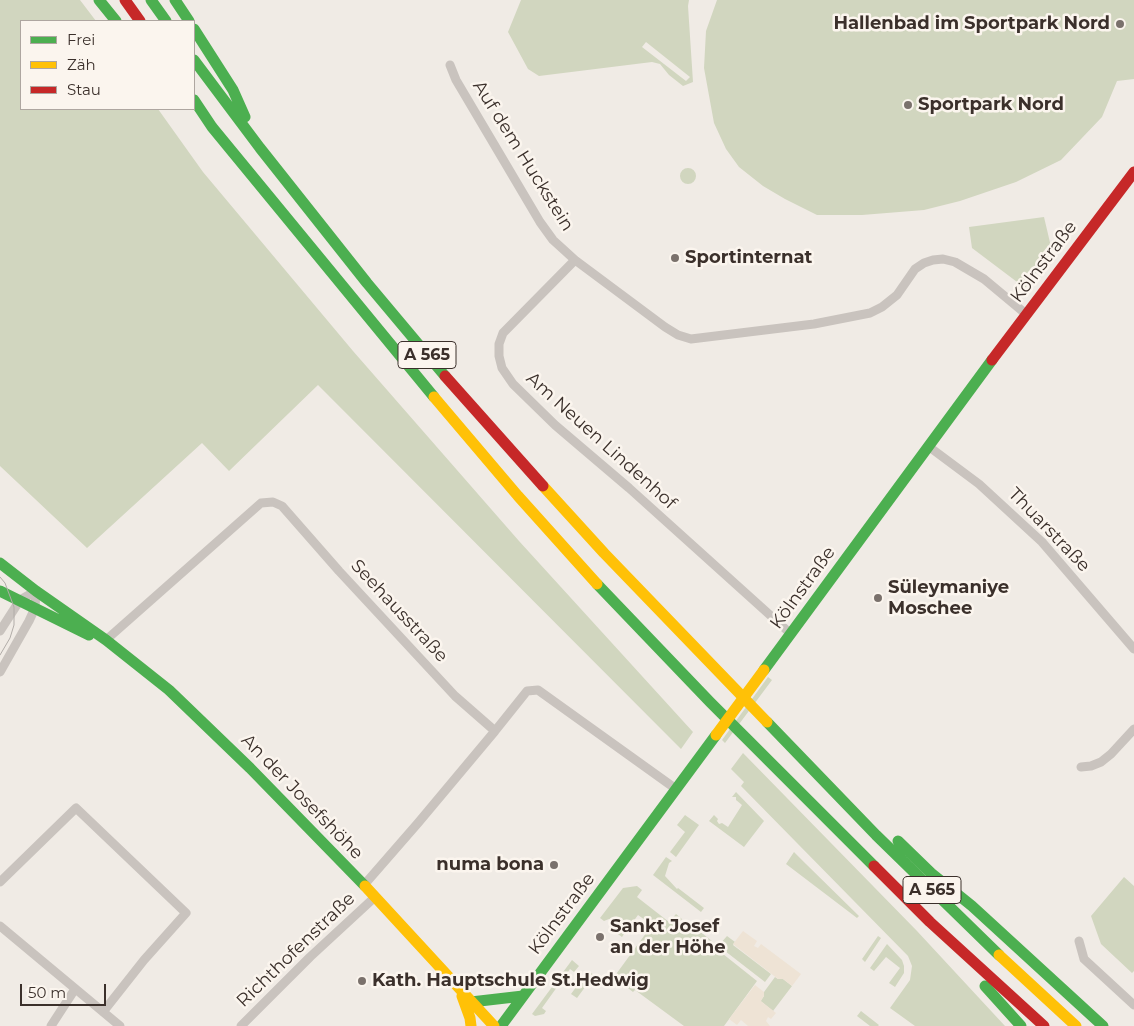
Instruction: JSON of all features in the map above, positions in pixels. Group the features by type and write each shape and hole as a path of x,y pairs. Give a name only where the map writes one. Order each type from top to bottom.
{"main road":[{"path":"99,0 114,19"},
{"path":"151,0 165,20"},
{"path":"175,0 188,20"},
{"path":"128,4 139,20"},
{"path":"195,31 233,90 260,148"},
{"name":"A 565","path":"195,61 260,148 372,290 507,447 604,553 943,902 1076,1026"},
{"name":"A 565","path":"195,102 212,127 450,417 542,523 710,702 930,922 1044,1026"},
{"path":"192,110 212,127"},
{"name":"Kölnstraße","path":"501,1026 928,446 1134,172"},
{"name":"An der Josefshöhe","path":"0,563 36,592 106,640 177,697 245,763 364,885 494,1026"},
{"name":"An der Josefshöhe","path":"0,591 84,633 106,640"},
{"path":"793,749 875,819 932,873 972,906 1103,1026"},
{"path":"930,922 1021,1026"},
{"name":"An der Josefshöhe","path":"460,991 472,1026"},
{"path":"471,1002 523,996"}],"street":[{"name":"Auf dem Huckstein","path":"450,65 456,80 540,222 553,240 575,260"},
{"path":"575,260 665,328 691,339 833,321 870,313 882,307 897,295 915,269 924,263 938,259 955,262 984,279 1026,314"},
{"name":"Am Neuen Lindenhof","path":"575,260 503,333 499,344 498,356 502,368 513,384 556,425 629,488 790,634"},
{"name":"Thuarstraße","path":"928,446 979,484 1042,542 1134,649"},
{"name":"Seehausstraße","path":"106,640 261,503 273,502 282,506 345,578 455,696 495,731"},
{"path":"0,631 20,600 36,592"},
{"path":"0,672 27,626 35,608 36,592"},
{"path":"495,731 527,691 538,690 676,790"},
{"path":"1080,767 1091,766 1101,762 1134,729"},
{"name":"Richthofenstraße","path":"364,885 495,731"},
{"path":"0,882 76,808 186,913 144,960 103,1012"},
{"name":"Richthofenstraße","path":"241,1026 310,957 375,897"},
{"path":"0,926 120,1026"},
{"path":"1079,941 1084,959 1134,1005"},
{"path":"51,1026 75,989"}],"green space":[{"path":"0,0 80,0 95,20 20,20 20,110 159,110 203,172 353,351 519,541 693,732 681,749 318,385 229,471 202,443 87,548 0,466"},
{"path":"521,0 689,0 693,82 683,86 669,75 660,64 652,62 539,76 528,69 508,32","holes":["646,42 690,77 686,81 642,47"]},
{"name":"Sportpark Nord","path":"717,0 1134,0 1134,79 1117,81 1102,117 1061,160 1016,182 960,201 924,210 862,215 817,215 763,186 739,167 726,149 714,123 704,68 706,31"},
{"path":"688,168 696,176 688,184 680,176"},
{"path":"1044,217 1052,251 1025,288 972,248 969,227"},
{"path":"768,677 772,680 725,743 722,740"},
{"path":"743,753 917,931 1005,1026 915,1026 890,1008 910,980 912,966 908,956 741,786 744,782 731,769"},
{"path":"736,792 764,821 744,847 709,821 714,815 718,819 719,824 722,823 728,827 742,805 736,800 736,797 732,797"},
{"path":"685,815 699,825 676,857 670,852 685,832 677,825"},
{"path":"794,852 859,916 857,918 786,864"},
{"path":"666,857 672,861 669,863 665,876 677,889 704,908 701,912 653,875"},
{"path":"1124,877 1134,886 1134,971 1132,973 1101,944 1091,916"},
{"path":"637,886 642,890 637,897 669,922 676,914 682,919 676,927 685,934 692,925 718,946 723,954 757,981 724,1026 684,1026 614,977 652,925 638,915 622,937 612,932 615,929 613,922 609,919 604,921 600,918 623,888"},
{"path":"727,936 735,942 733,945 771,974 765,982 725,951 720,944"},
{"path":"878,936 881,938 865,962 862,959"},
{"path":"887,944 902,960 904,966 904,973 895,987 889,983 900,968 886,957 874,971 870,968"},
{"path":"572,960 579,966 574,972 570,969 542,1008 546,1011 544,1014 535,1016 532,1014"},
{"path":"588,971 594,975 577,998 571,994"},
{"path":"775,977 783,979 792,986 773,1011 760,1001"},
{"path":"861,1011 879,1025 870,1026 857,1016"}],"shaded area":[{"path":"743,931 757,941 754,946 758,948 761,944 801,974 792,986 783,979 778,979 733,944"},
{"path":"755,985 764,992 761,1001 776,1013 771,1019 768,1017 766,1021 770,1026 748,1026 741,1020 737,1025 729,1019"}],"tram line":[{"path":"0,577 5,583 14,607 14,625 10,638 0,655"}],"traffic: fast":[{"path":"99,0 115,20"},
{"path":"151,0 165,20"},
{"path":"175,0 188,20"},
{"path":"195,31 233,90 245,117"},
{"path":"195,61 260,148 367,283 445,376"},
{"path":"195,102 212,127 434,397"},
{"path":"764,670 992,360"},
{"path":"0,563 106,640 169,690 250,768 365,886"},
{"path":"597,584 710,702 874,866"},
{"path":"0,591 89,635"},
{"path":"767,722 876,835 999,955"},
{"path":"501,1026 716,735"},
{"path":"898,841 931,873 972,906 1103,1026"},
{"path":"985,986 1021,1026"},
{"path":"471,1002 523,996"}],"traffic: slow":[{"path":"434,397 518,496 597,584"},
{"path":"543,486 604,553 767,722"},
{"path":"716,735 764,670"},
{"path":"365,886 494,1026"},
{"path":"999,955 1076,1026"},
{"path":"462,996 471,1026"}],"traffic: jam":[{"path":"125,0 139,20"},
{"path":"992,360 1134,172"},
{"path":"445,376 543,486"},
{"path":"874,866 930,922 1044,1026"}],"place":[{"name":"Hallenbad im Sportpark Nord","path":"1120,24"},
{"name":"Sportpark Nord","path":"908,105"},
{"name":"Sportinternat","path":"675,258"},
{"name":"Süleymaniye Moschee","path":"878,598"},
{"name":"numa bona","path":"554,865"},
{"name":"Sankt Josef an der Höhe","path":"600,937"},
{"name":"Kath. Hauptschule St.Hedwig","path":"362,981"}]}
